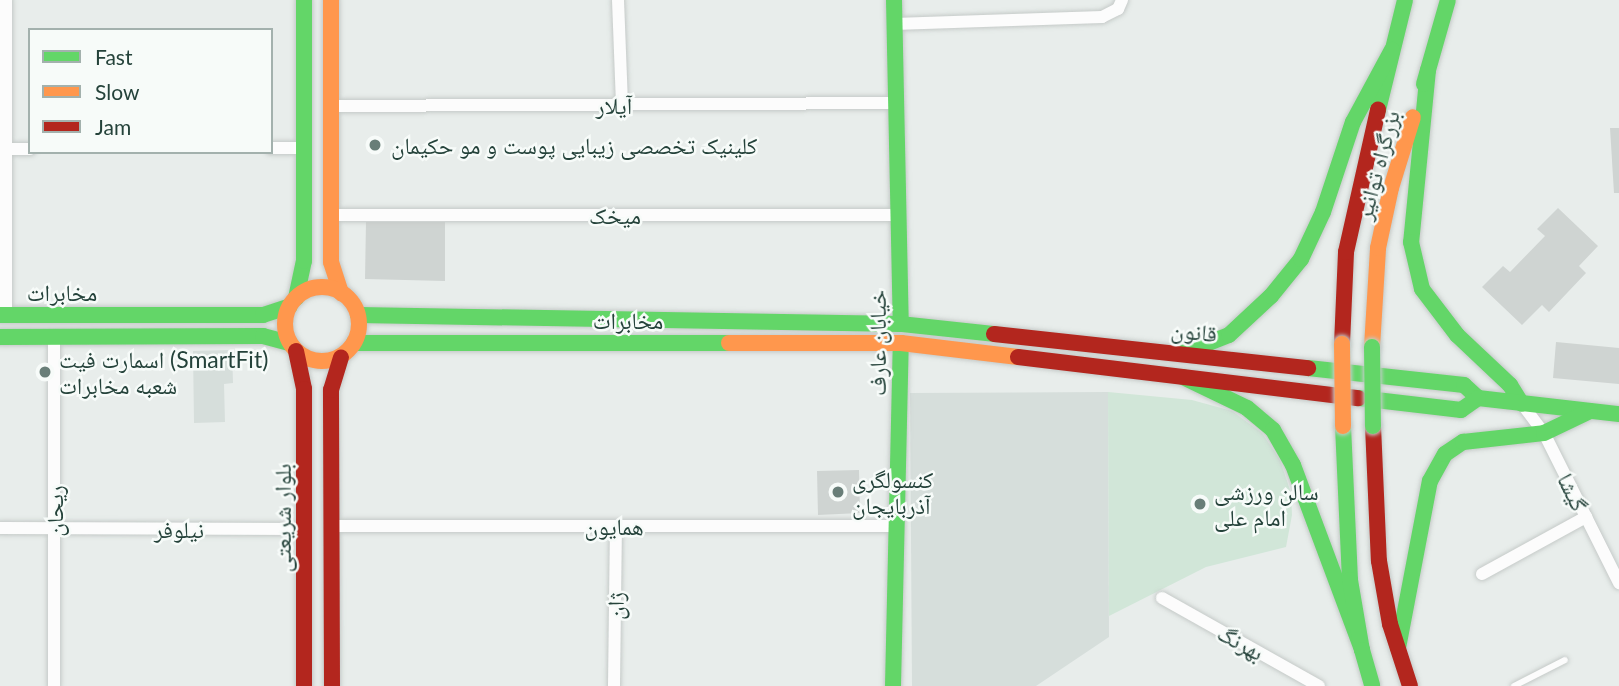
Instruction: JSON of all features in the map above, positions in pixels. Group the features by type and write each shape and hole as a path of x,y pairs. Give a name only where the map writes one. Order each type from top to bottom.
{"main road":[{"path":"304,0 304,261 285,324 293,347 312,360 341,357"},
{"path":"331,0 331,262 341,293 354,306 358,315 354,343 341,357 331,390 332,686"},
{"name":"خیابان عارف","path":"893,686 901,343 894,0"},
{"name":"بزرگراه توانیر","path":"1362,650 1350,580 1343,426 1342,345 1346,252 1364,164 1405,0"},
{"name":"بزرگراه توانیر","path":"1398,648 1390,624 1379,561 1372,347 1378,248 1391,188 1448,0"},
{"path":"1183,353 1229,335 1271,296 1301,259 1323,212 1353,122 1392,50"},
{"path":"1428,70 1411,242 1422,289 1457,335 1510,385 1522,404"},
{"path":"293,302 304,292 322,287 341,293"},
{"name":"مخابرات","path":"3,315 263,315 293,302"},
{"name":"مخابرات","path":"358,315 901,324"},
{"name":"قانون","path":"901,324 1464,385 1478,398 1619,415"},
{"name":"مخابرات","path":"0,337 262,336 293,347"},
{"name":"مخابرات","path":"354,343 901,343"},
{"name":"قانون","path":"901,343 1461,410 1478,398"},
{"name":"بلوار شریعتى","path":"293,347 304,389 304,686"},
{"path":"1183,377 1247,408 1273,430 1293,465 1362,650 1372,686"},
{"path":"1410,686 1398,648 1430,481 1445,454 1463,442 1544,433 1590,411"}],"street":[{"path":"3,315 6,0"},
{"path":"618,0 622,105"},
{"path":"894,24 1102,17 1118,9 1122,0"},
{"name":"آیلار","path":"331,106 896,103"},
{"path":"273,148 304,148"},
{"path":"3,149 28,149"},
{"name":"میخک","path":"331,215 898,215"},
{"name":"ریحان","path":"54,336 54,686"},
{"name":"گیشا","path":"1522,404 1544,433 1619,583"},
{"path":"1482,574 1586,517"},
{"name":"همایون","path":"332,526 897,526"},
{"name":"ژان","path":"614,686 616,526"},
{"name":"نیلوفر","path":"0,528 304,529"},
{"name":"بهرنگ","path":"1162,598 1319,686"},
{"path":"1362,686 1372,686"}],"lane":[{"path":"1514,686 1565,660"}],"shaded area":[{"path":"232,350 233,383 224,384 225,422 194,423 193,351"},
{"path":"1108,392 1109,637 1036,686 912,686 910,393"}],"green space":[{"name":"سالن ورزشی امام علی","path":"1108,392 1192,400 1232,411 1262,433 1280,460 1291,493 1292,515 1286,547 1206,567 1109,616"}],"building":[{"path":"1610,128 1619,128 1619,193 1614,193"},
{"path":"1558,208 1598,246 1579,266 1586,273 1549,312 1542,305 1522,325 1482,287 1503,266 1510,272 1545,236 1537,229"},
{"path":"366,222 445,222 445,281 365,279"},
{"path":"1556,342 1619,348 1619,384 1553,378"},
{"name":"کنسولگری آذربایجان","path":"859,470 860,513 818,515 817,471"}],"traffic: fast":[{"path":"296,298 304,261 304,0"},
{"path":"894,0 901,324"},
{"path":"1378,110 1405,0"},
{"path":"1424,84 1448,0"},
{"path":"1183,353 1229,335 1271,296 1301,259 1323,212 1353,122 1392,50"},
{"path":"1428,70 1411,242 1422,289 1457,335 1510,385 1522,404"},
{"path":"0,315 263,315 290,306"},
{"path":"358,315 901,324 994,334"},
{"path":"0,337 263,336 290,343"},
{"path":"354,343 729,343"},
{"path":"893,686 901,343"},
{"path":"1372,347 1373,426"},
{"path":"1308,368 1464,385 1478,398 1619,414"},
{"path":"1183,377 1247,408 1273,430 1293,465 1362,650"},
{"path":"1359,398 1461,410 1478,398"},
{"path":"1398,648 1430,481 1445,454 1463,442 1544,433 1590,411"},
{"path":"1343,426 1350,580 1362,650 1372,686"}],"traffic: slow":[{"path":"331,0 331,262 341,293"},
{"path":"1372,347 1378,248 1391,188 1413,117"},
{"path":"322,287 336,290 348,298 356,310 359,324 356,338 348,350 336,358 322,361 308,358 296,350 288,338 285,324 288,310 296,298 308,290 322,287"},
{"path":"729,343 901,343 1018,357"},
{"path":"1342,344 1343,426"}],"traffic: jam":[{"path":"1342,344 1346,252 1378,110"},
{"path":"994,334 1308,368"},
{"path":"296,351 304,389 304,686"},
{"path":"332,686 331,390 341,357"},
{"path":"1018,357 1359,398"},
{"path":"1373,426 1379,561 1390,624 1410,686"}],"place":[{"name":"کلینیک تخصصی زیبایی پوست و مو حکیمان","path":"375,145"},
{"name":"اسمارت فیت (SmartFit) شعبه مخابرات","path":"45,372"},
{"name":"کنسولگری آذربایجان","path":"838,492"},
{"name":"سالن ورزشی امام علی","path":"1200,504"}]}
